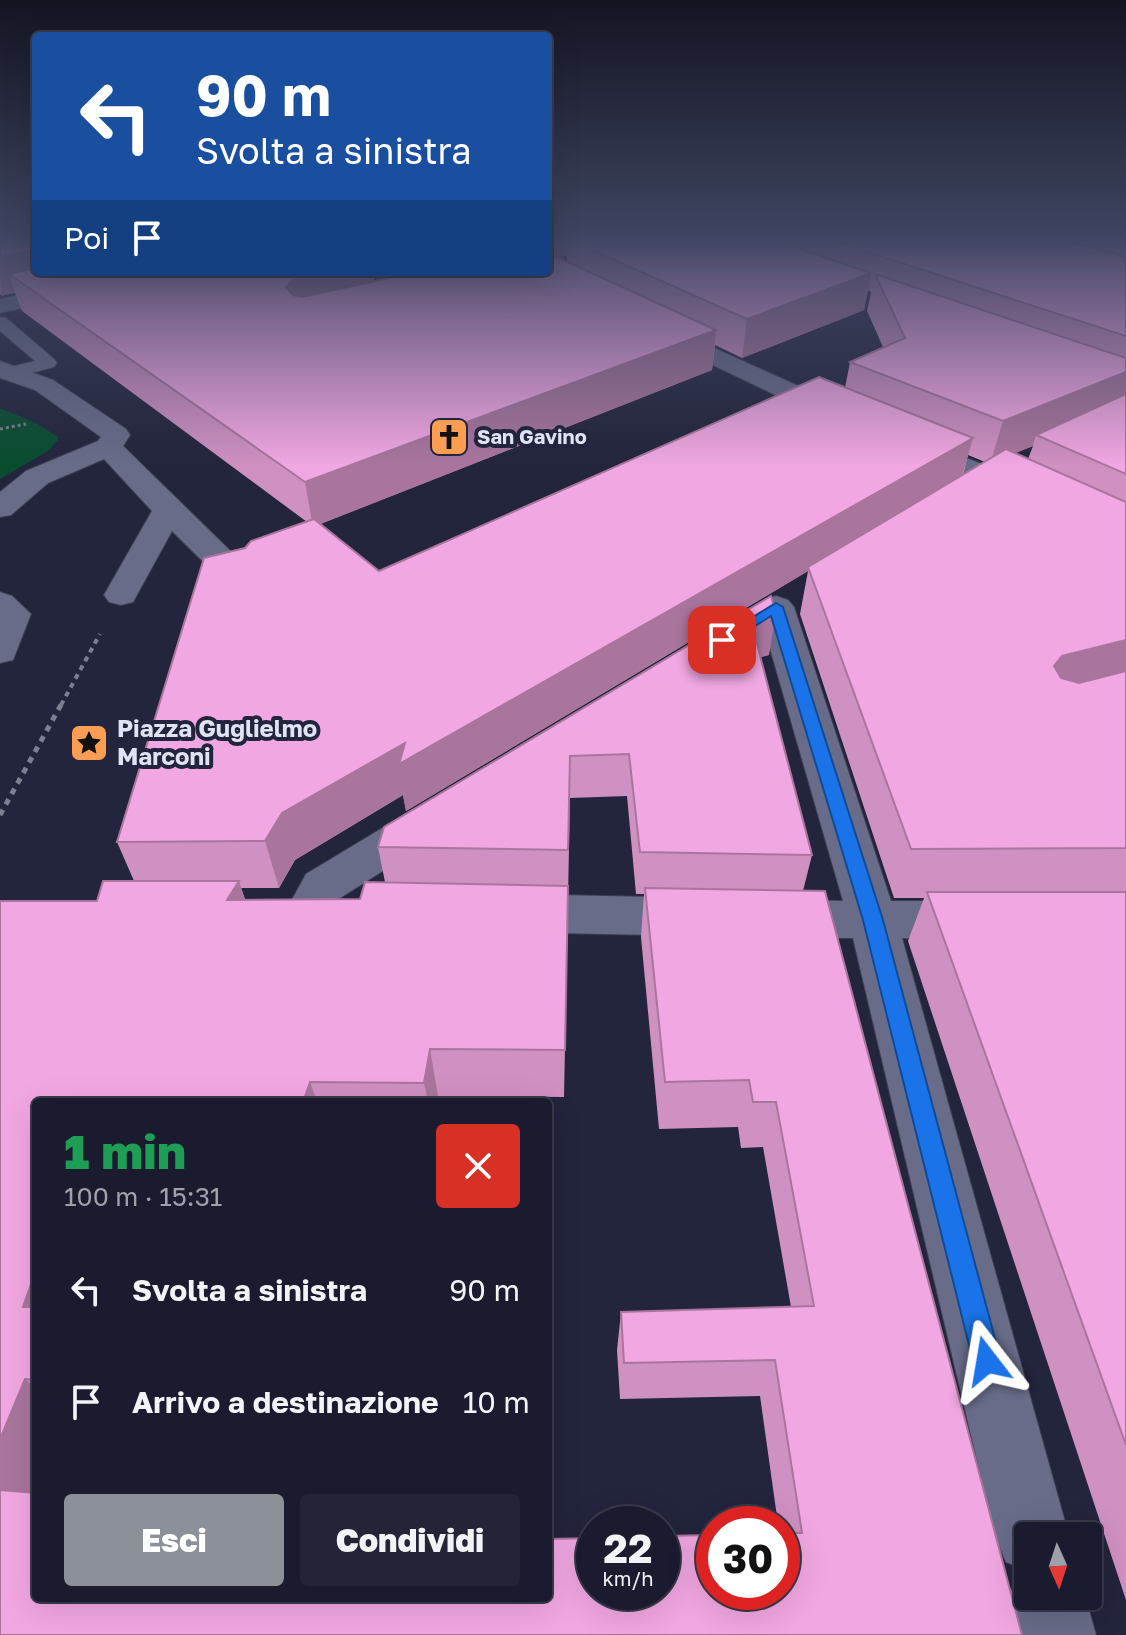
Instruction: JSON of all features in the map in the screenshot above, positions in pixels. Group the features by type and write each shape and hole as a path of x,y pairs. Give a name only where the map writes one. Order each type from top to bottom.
{"street":[{"path":"638,320 794,396 864,425"},
{"path":"0,508 37,477 108,447 116,435 44,385 5,371"},
{"path":"758,408 794,396"},
{"path":"892,437 1005,471 1126,543"},
{"path":"108,447 243,582"},
{"path":"950,502 1005,471"},
{"path":"121,595 168,510"},
{"path":"0,603 13,614 0,652"},
{"path":"776,607 873,920 1028,1522"},
{"path":"311,909 323,886 456,804"},
{"path":"264,909 358,910"},
{"path":"469,912 1015,920"},
{"path":"1051,1610 1057,1635"}],"lane":[{"path":"0,322 48,363 5,371"}],"path":[{"path":"0,815 88,655"}],"green space":[{"path":"0,408 36,423 58,440 48,451 0,479"}],"building":[{"path":"65,313 680,313 716,330 305,482"},
{"path":"734,313 762,313 747,319"},
{"path":"893,313 992,313 1126,358 1126,372 1003,421 850,362 905,338"},
{"path":"1056,313 1126,313 1126,336"},
{"path":"819,377 973,438 399,764 405,743 282,813 265,841 117,842 204,558 245,548 251,541 314,519 379,571"},
{"path":"1126,394 1126,474 1036,435"},
{"path":"1006,449 1126,502 1126,640 1062,656 1054,666 1061,678 1079,683 1126,671 1126,848 911,849 808,567"},
{"path":"771,596 776,614 751,621 812,855 640,852 629,754 570,756 568,850 378,847 384,827"},
{"path":"103,881 239,881 227,900 360,899 365,882 568,886 565,1050 430,1049 424,1083 310,1082 304,1098 32,1098 32,1281 23,1307 32,1307 32,1380 25,1379 0,1439 0,901 97,901"},
{"path":"645,888 825,891 1022,1635 0,1635 0,1490 32,1493 32,1602 552,1602 552,1539 576,1538 576,1610 680,1610 680,1536 696,1535 696,1610 800,1610 800,1506 775,1360 624,1363 621,1312 814,1306 776,1102 753,1102 749,1080 665,1082"},
{"path":"927,892 1126,892 1126,1445"}],"place":[{"name":"San Gavino","path":"449,437"},
{"name":"Piazza Guglielmo Marconi","path":"89,743"}],"route":[{"path":"722,640 776,607 873,920 987,1361"}]}
